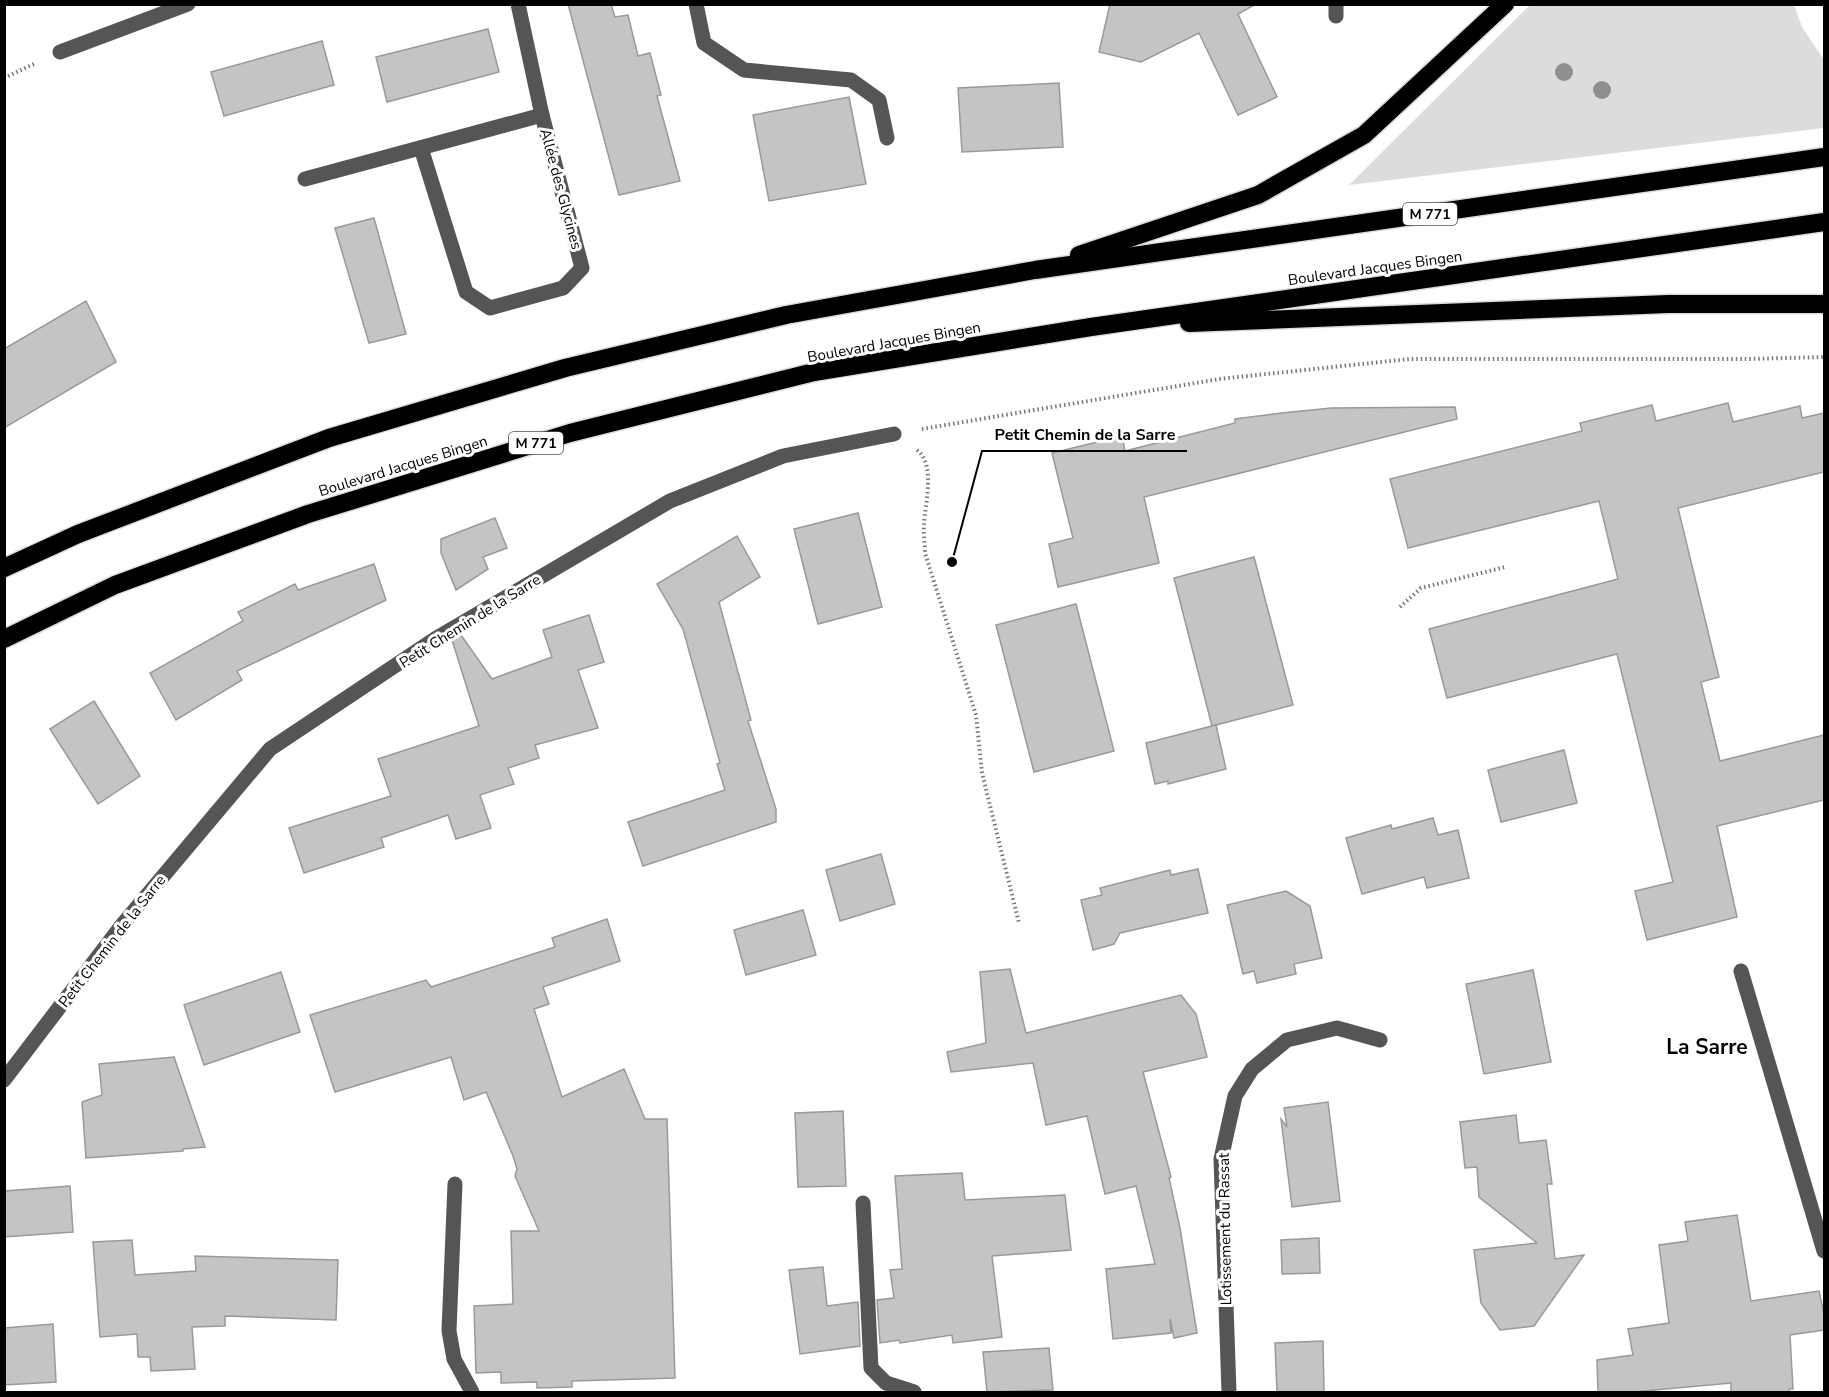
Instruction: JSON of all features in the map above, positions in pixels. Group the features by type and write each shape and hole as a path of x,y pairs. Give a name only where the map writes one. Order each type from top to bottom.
{"highway":[{"path":"1035,270 1258,195 1287,179 1364,135 1505,4"},
{"name":"M 771","path":"4,568 78,534 329,438 565,368 786,315 1035,270 1824,158"},
{"name":"Boulevard Jacques Bingen","path":"10,637 115,585 308,514 570,433 814,372 1091,327 1824,222"},
{"path":"1091,327 1668,304 1824,304"}],"street":[{"path":"60,52 188,4"},
{"name":"Allée des Glycines","path":"421,148 466,292 490,308 563,288 582,268 542,115 518,4"},
{"path":"696,4 704,43 744,70 851,80 879,100 887,138"},
{"name":"Allée des Glycines","path":"305,178 542,115"},
{"name":"Petit Chemin de la Sarre","path":"4,1080 122,925 270,749 435,639 670,501 783,456 894,434"},
{"path":"1741,971 1824,1251"},
{"name":"Lotissement du Rassat","path":"1229,1392 1221,1159 1234,1096 1252,1069 1287,1040 1337,1028 1380,1040"},
{"path":"455,1184 449,1331 454,1359 472,1392"},
{"path":"863,1203 872,1368 886,1383 914,1392"}],"path":[{"path":"894,434 1219,379 1409,359 1824,357"},
{"path":"894,434 921,453 929,481 924,524 925,553 976,716 982,773 1019,923"},
{"path":"1400,607 1420,588 1505,567"}],"shaded area":[{"path":"1530,5 1794,5 1802,27 1824,60 1824,128 1349,185"}],"building":[{"path":"568,4 611,4 615,17 628,15 638,56 650,53 661,95 657,96 680,181 619,195"},
{"path":"1110,4 1256,4 1238,14 1277,97 1238,115 1199,33 1141,62 1099,52"},
{"path":"488,29 499,72 387,102 376,57"},
{"path":"322,41 334,85 224,116 211,72"},
{"path":"1059,83 1063,147 962,152 958,88"},
{"path":"849,97 866,184 769,201 753,115"},
{"path":"374,218 406,334 369,343 335,228"},
{"path":"86,301 116,362 4,428 4,349"},
{"path":"1728,403 1733,422 1800,406 1802,418 1824,413 1824,472 1678,508 1719,677 1701,682 1720,761 1824,735 1824,800 1717,826 1737,917 1647,940 1635,891 1673,882 1617,654 1447,698 1429,629 1618,579 1599,501 1408,548 1390,479 1582,431 1580,423 1652,405 1656,421"},
{"path":"1455,407 1457,419 1144,497 1159,563 1058,587 1049,544 1073,538 1052,453 1122,436 1125,451 1235,423 1235,419 1282,413 1331,408"},
{"path":"858,513 882,607 818,624 794,529"},
{"path":"495,518 507,548 483,557 488,569 456,590 441,553 441,539"},
{"path":"737,536 760,577 719,602 751,720 748,721 776,809 776,822 643,866 628,822 725,790 717,764 720,763 683,629 657,584"},
{"path":"1254,557 1293,705 1212,726 1174,578"},
{"path":"374,564 386,600 237,671 242,680 176,720 150,673 243,621 238,612 295,584 298,590"},
{"path":"1076,604 1114,751 1034,772 996,625"},
{"path":"589,615 604,662 578,670 598,728 535,745 539,758 508,768 514,784 480,795 491,828 456,839 448,815 381,838 384,847 304,873 289,828 391,796 378,759 479,726 452,640 461,635 492,679 552,657 543,630"},
{"path":"94,701 140,776 98,804 50,729"},
{"path":"1216,725 1226,769 1168,784 1168,781 1155,784 1146,743"},
{"path":"1564,750 1577,803 1501,822 1488,770"},
{"path":"1433,818 1438,835 1458,830 1469,878 1427,888 1424,877 1362,894 1346,838 1391,825 1392,829"},
{"path":"881,854 895,904 840,921 826,870"},
{"path":"1198,869 1208,913 1120,933 1114,944 1093,950 1081,900 1102,895 1100,888 1170,870 1171,875"},
{"path":"1286,891 1310,906 1322,958 1294,964 1296,974 1257,983 1254,971 1243,974 1227,905"},
{"path":"803,910 816,955 746,975 734,930"},
{"path":"607,919 620,961 543,987 549,1004 534,1009 562,1097 624,1069 645,1119 667,1119 675,1378 572,1381 572,1387 537,1388 537,1382 501,1383 501,1372 476,1373 474,1306 513,1304 511,1231 539,1231 515,1176 517,1169 513,1156 486,1092 464,1100 451,1057 335,1092 310,1015 426,980 431,987 555,947 552,938"},
{"path":"1010,969 1026,1033 1181,995 1196,1014 1207,1057 1143,1072 1171,1177 1169,1178 1180,1228 1197,1333 1174,1338 1170,1319 1171,1333 1113,1339 1106,1269 1155,1264 1136,1186 1105,1194 1087,1116 1046,1125 1033,1063 951,1072 947,1052 986,1043 980,972"},
{"path":"1533,970 1551,1062 1484,1074 1466,984"},
{"path":"281,972 300,1032 204,1065 184,1005"},
{"path":"174,1057 205,1147 183,1149 183,1151 86,1158 82,1102 102,1095 99,1064"},
{"path":"1328,1102 1340,1201 1292,1207 1281,1119 1287,1127 1284,1108"},
{"path":"843,1111 846,1186 798,1187 795,1113"},
{"path":"1516,1115 1519,1143 1546,1140 1552,1184 1547,1184 1555,1259 1584,1255 1534,1326 1500,1330 1481,1303 1474,1250 1537,1243 1479,1197 1477,1167 1465,1168 1460,1122"},
{"path":"962,1173 965,1200 1065,1195 1071,1250 992,1256 1002,1337 953,1343 952,1335 900,1343 899,1340 880,1343 877,1300 894,1298 890,1270 902,1269 895,1176"},
{"path":"70,1186 73,1232 4,1237 4,1191"},
{"path":"1737,1215 1751,1301 1819,1291 1824,1313 1824,1330 1790,1335 1793,1389 1789,1389 1789,1392 1731,1392 1731,1383 1633,1392 1598,1392 1597,1360 1633,1355 1628,1329 1669,1323 1659,1245 1688,1241 1685,1222"},
{"path":"1319,1238 1320,1273 1282,1274 1281,1240"},
{"path":"132,1240 135,1275 196,1271 195,1256 338,1260 336,1320 225,1316 225,1326 192,1327 195,1369 151,1371 150,1357 138,1357 137,1334 100,1337 93,1242"},
{"path":"823,1267 827,1306 858,1302 860,1346 800,1354 789,1270"},
{"path":"53,1324 56,1382 4,1385 4,1328"},
{"path":"1323,1341 1324,1392 1277,1392 1275,1343"},
{"path":"1049,1348 1053,1390 987,1392 983,1352"}],"place":[{"name":"Petit Chemin de la Sarre","path":"952,562"}],"district":[{"name":"La Sarre","path":"1707,1047"}]}
